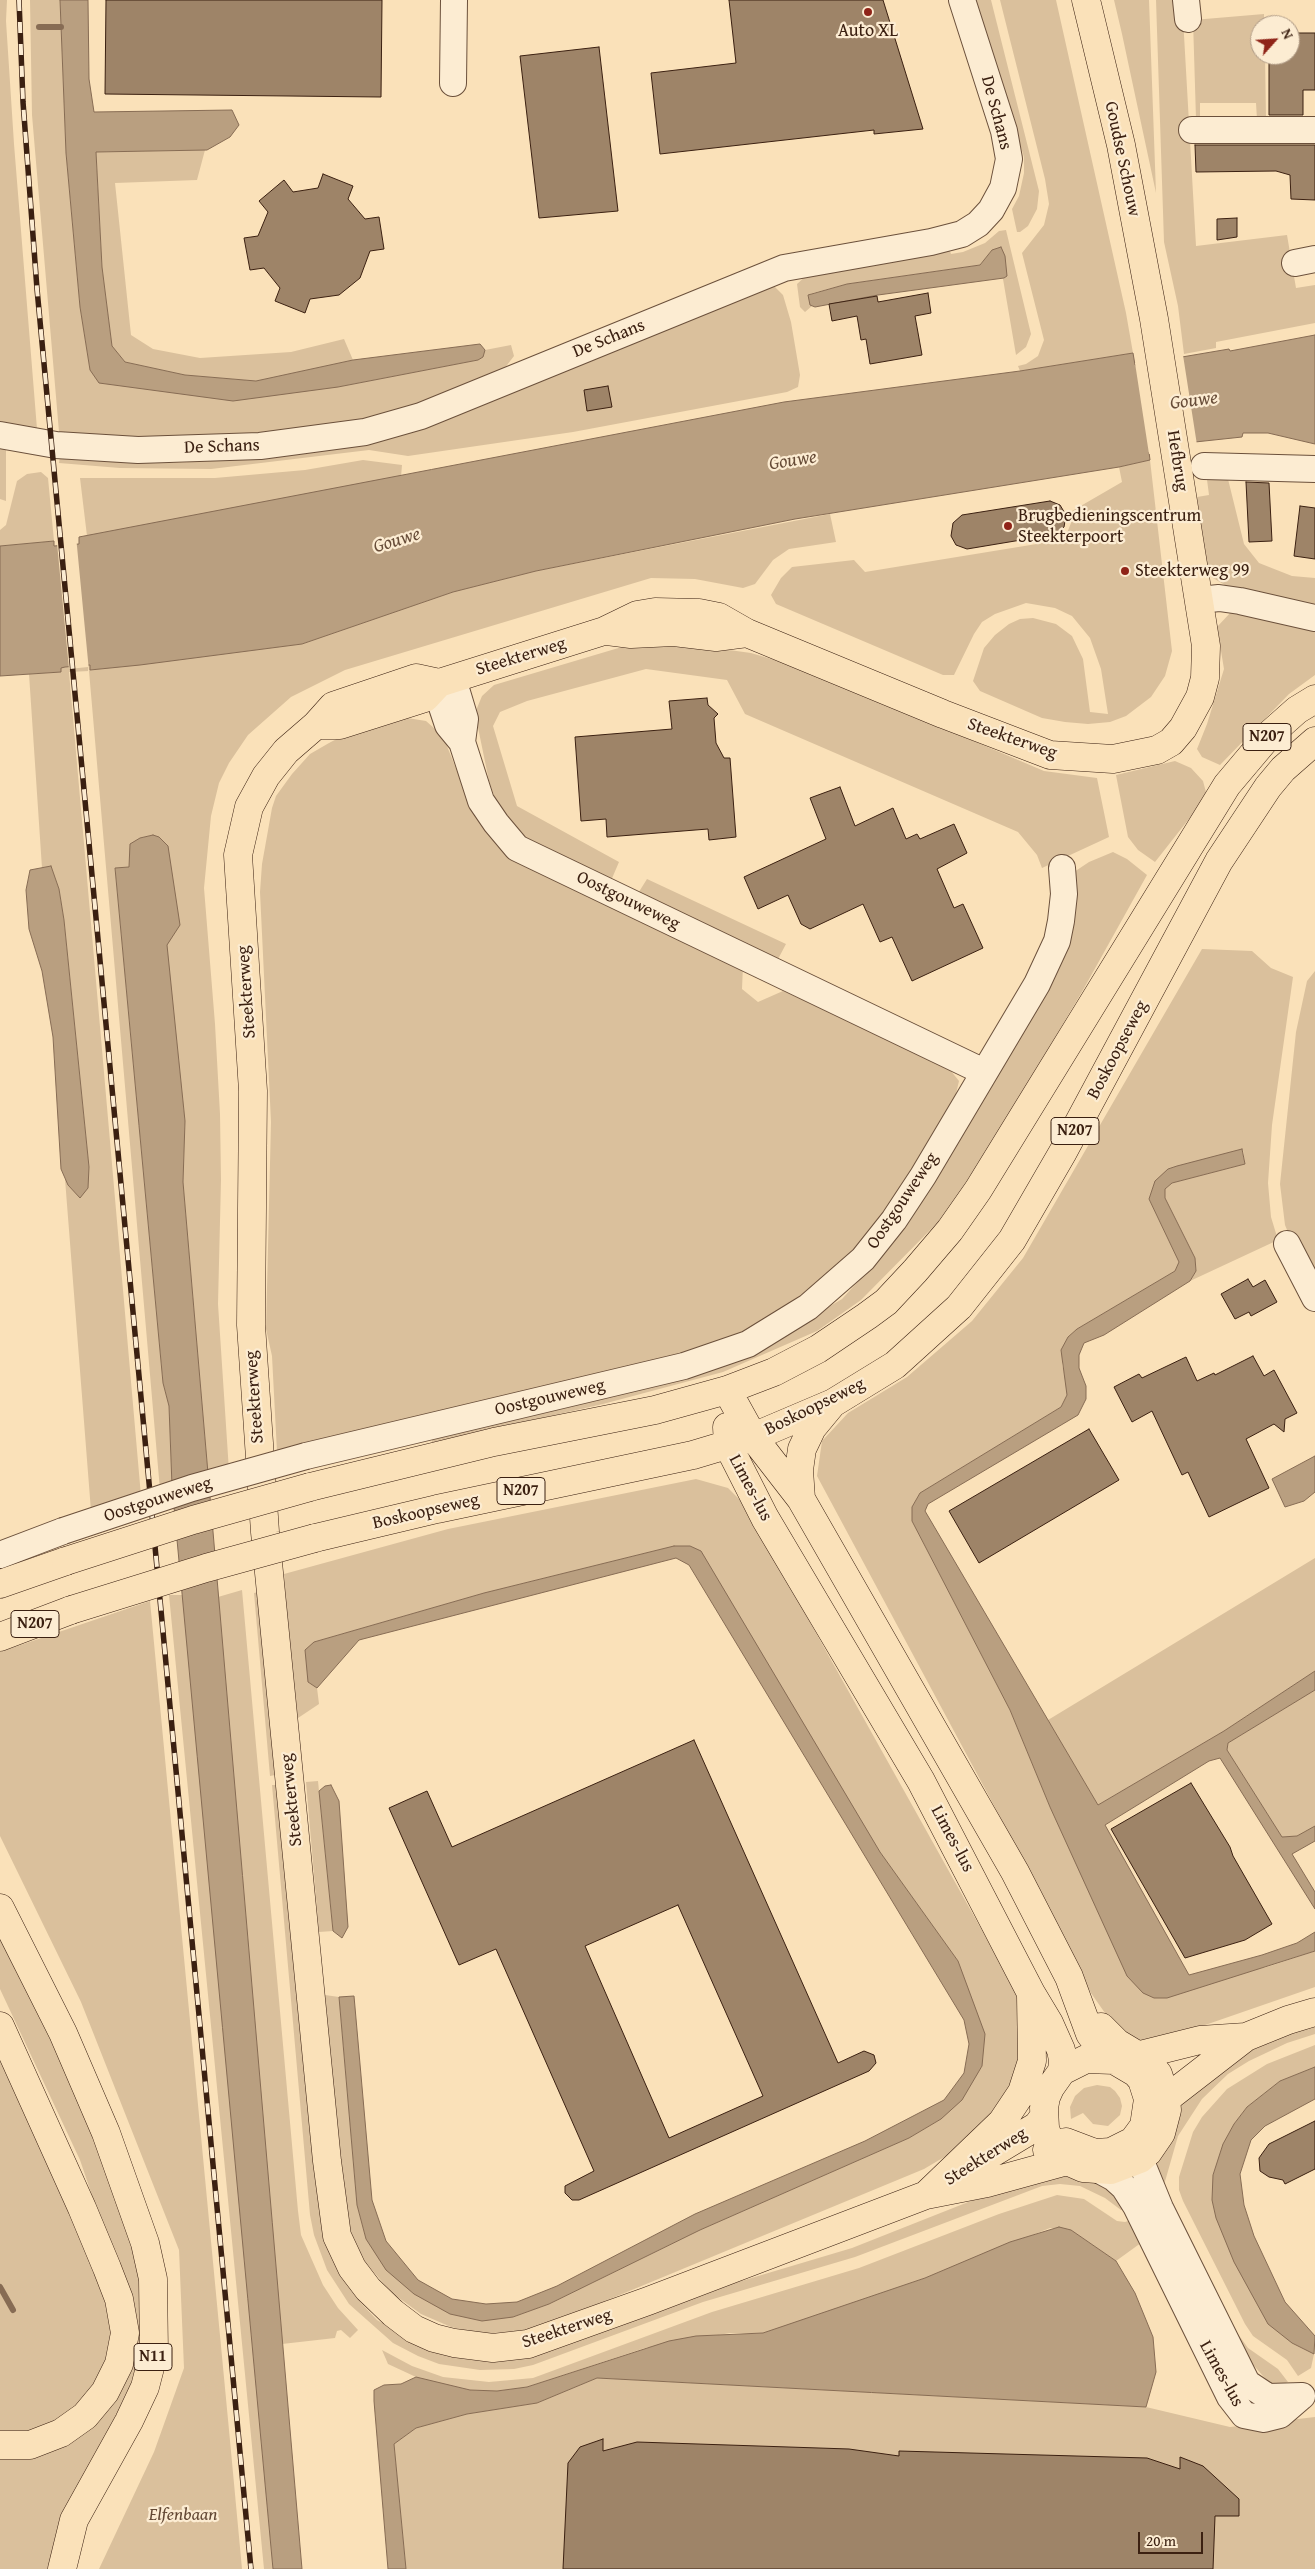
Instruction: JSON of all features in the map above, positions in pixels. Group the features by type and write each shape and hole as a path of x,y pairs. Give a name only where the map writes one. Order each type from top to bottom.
{"main road":[{"name":"Goudse Schouw","path":"1086,0 1120,145 1154,320"},
{"name":"Hefbrug","path":"1154,320 1186,513"},
{"name":"Steekterweg","path":"1136,2150 1119,2150 1103,2153 1086,2151 1072,2142 1066,2142 1060,2154 986,2183 926,2194 559,2334 528,2344 493,2348 454,2343 414,2329 368,2289 352,2268 338,2236 328,2162 264,1523 250,1325 253,1090 238,854 249,807 266,776 286,751 316,725 340,725 425,698 446,681 604,631 631,634 674,632 716,636 747,633 951,718 1050,755 1113,759 1157,750 1171,742 1188,720 1200,697 1205,678 1206,646 1186,513"},
{"name":"N207","path":"0,1584 193,1520 310,1487 485,1444 656,1410 727,1390 774,1372 846,1331 886,1302 950,1230 978,1190 1227,785 1270,734 1297,710 1315,699"},
{"name":"Boskoopseweg","path":"0,1637 71,1610 206,1568 315,1538 437,1509 692,1455 728,1445 753,1437 833,1403 895,1365 924,1341 959,1307 1000,1257 1063,1152 1219,861 1268,787 1283,769 1315,741"},
{"name":"Limes-lus","path":"727,1390 753,1437 801,1499 1015,1872 1069,1977 1101,2026 1133,2060"},
{"name":"Limes-lus","path":"727,1390 728,1445 765,1518 921,1781 1031,1994 1049,2023 1061,2050 1063,2060 1062,2072"},
{"path":"801,1499 799,1470 802,1449 812,1428 833,1403"},
{"name":"N11","path":"0,1908 63,2032 106,2133 139,2224 154,2279 154,2352 145,2387 130,2421 74,2520 62,2569"},
{"path":"926,2194 1002,2122 1022,2092 1032,2061 1031,1994"},
{"path":"1166,2099 1246,2037 1288,2020 1315,2012"},
{"name":"N11","path":"0,2026 104,2259 119,2299 125,2333 118,2364 106,2392 84,2416 61,2433 30,2445 0,2445"},
{"path":"1133,2060 1146,2090 1149,2108 1136,2150 1121,2168 1101,2171 1083,2168 1060,2154 1044,2118 1044,2108 1050,2088 1062,2072 1086,2059 1133,2060 1200,2040 1246,2037"},
{"path":"1133,2060 1162,2082 1167,2110 1161,2133 1148,2152 1136,2150"},
{"name":"Steekterweg","path":"926,2194 1037,2126 1044,2118"}],"street":[{"path":"453,83 454,0"},
{"name":"De Schans","path":"0,435 82,448 138,450 260,446 365,432 422,416 784,268 931,242 962,234 978,224 992,210 1003,188 1009,160 1004,131 962,0"},
{"path":"1192,130 1315,130"},
{"path":"1204,466 1315,468"},
{"path":"1200,600 1218,598 1240,601 1315,618"},
{"name":"Oostgouweweg","path":"446,681 465,718 462,742 481,801 517,848 984,1072"},
{"name":"Oostgouweweg","path":"0,1555 63,1531 192,1488 306,1456 684,1366 748,1344 808,1307 837,1283 879,1241 923,1176 1037,984 1057,941 1062,921 1064,894 1062,868"},
{"path":"1287,1244 1315,1298"},
{"name":"Limes-lus","path":"1101,2171 1114,2178 1124,2187 1136,2206 1230,2396 1244,2415 1264,2419 1280,2415 1302,2396 1268,2396 1248,2383 1160,2208 1136,2150"}],"green space":[{"path":"0,0 7,0 6,21 14,144 37,429 0,421"},
{"path":"30,0 60,0 66,153 80,307 90,370 338,387 478,360 483,357 485,350 511,345 514,356 504,369 411,407 316,430 156,439 59,432 32,115"},
{"path":"975,0 991,0 1039,191 1037,209 1028,226 1020,232 1017,232 1012,209 1019,196 1024,173 1024,157"},
{"path":"1000,0 1056,0 1126,313 1133,353 1020,371 1018,366 1026,364 1038,356 1044,340 1022,253 1044,225 1049,204 1045,179"},
{"path":"1114,0 1149,0 1156,193 1122,34"},
{"path":"1156,0 1182,0 1196,246 1287,235 1296,288 1315,285 1315,323 1216,342 1216,348 1184,354 1178,306 1164,242"},
{"path":"1250,15 1250,65 1265,65 1266,119 1257,119 1256,103 1200,103 1200,120 1196,119 1193,20"},
{"path":"205,150 197,180 115,183 131,335 153,349 200,358 291,352 344,339 353,360 257,381 185,375 125,362 112,347 102,267 96,152"},
{"path":"1006,230 1031,334 1026,347 1016,355 1004,278 992,250 980,265 847,284 808,295 812,306 805,312 800,307 797,284 808,274 950,251 951,254 963,252 985,243 999,231"},
{"path":"773,285 783,295 791,322 800,375 798,387 787,392 573,432 408,456 369,450 211,469 120,468 59,463 60,456 173,463 266,458"},
{"path":"0,436 6,436 6,501 0,499"},
{"path":"363,460 402,465 401,477 87,536 80,478 215,478 305,470"},
{"path":"1150,460 1172,651 1165,676 1151,697 1126,716 1110,722 1088,724 1042,718 980,691 973,681 984,648 995,635 1009,624 1020,619 1033,618 1056,624 1072,636 1083,659 1090,712 1108,714 1101,669 1090,638 1072,616 1055,608 1026,603 995,614 982,622 954,675 943,675 776,604 771,595 781,578 792,567 854,560 865,572 1055,541 1067,533 1071,523 1072,511 1122,482 1119,467"},
{"path":"41,472 48,478 54,541 0,546 0,530 6,525 17,481 27,474"},
{"path":"1206,472 1227,475 1244,544 1259,563 1292,576 1315,578 1315,611 1235,591 1208,575 1197,497 1209,495"},
{"path":"830,514 836,542 789,549 773,560 755,584 743,588 695,579 651,578 345,670 291,697 248,735 229,763 219,783 211,816 204,888 220,1114 221,1180 218,1304 229,1471 208,1476 183,1182 185,1121 153,835 140,838 129,867 115,868 163,1383 169,1405 172,1486 160,1490 89,671 69,672 141,1496 91,1511 65,1179 80,1198 89,1167 64,920 59,889 51,866 42,868 29,674 61,672 61,667 90,665 91,670 302,644 453,592 536,571"},
{"path":"1231,612 1315,625 1315,675 1289,694 1220,765 1202,757 1197,749 1224,669 1217,627"},
{"path":"642,641 678,643 751,653 802,668 1044,771 1097,778 1109,837 1042,868 1037,855 1018,832 745,714 727,680 646,669 527,701 500,712 493,726 517,806 619,862 610,883 528,840 501,815 489,781 475,713 482,696 494,685"},
{"path":"395,716 426,721 443,736 474,814 504,852 743,965 742,989 758,1002 783,991 947,1066 959,1081 955,1098 921,1163 874,1231 824,1278 774,1314 728,1340 670,1360 277,1452 272,1356 266,1329 271,1122 260,892 262,864 276,796 292,774 310,754 329,743 352,731"},
{"path":"1175,761 1191,768 1203,781 1207,796 1155,862 1138,850 1128,837 1116,775"},
{"path":"1113,852 1127,859 1147,875 1083,990 1003,1125 944,1216 861,1300 817,1331 723,1372 603,1404 432,1443 432,1438 805,1321 842,1299 893,1243 932,1186 1043,989 1075,922 1074,872 1089,862"},
{"path":"647,879 786,944 777,961 637,895"},
{"path":"1202,949 1252,951 1271,968 1293,977 1272,1125 1268,1183 1271,1217 1278,1240 1190,1281 1196,1271 1195,1258 1165,1198 1165,1189 1172,1183 1245,1164 1243,1150 1168,1169 1149,1199 1179,1262 1175,1271 1077,1329 1068,1337 1062,1364 1067,1385 1067,1395 1061,1407 920,1493 912,1507 912,1521 1010,1710 1050,1807 1143,1993 1267,1967 1315,1951 1315,1987 1156,2042 1143,2042 1134,2039 1112,2023 1091,1993 998,1813 817,1476 822,1441 848,1413 907,1377 972,1321 1023,1258"},
{"path":"1315,971 1315,1283 1292,1242 1285,1225 1280,1184 1296,1032 1307,981"},
{"path":"696,1479 728,1488 744,1504 1013,1986 1020,2005 1024,2032 1011,2095 968,2143 924,2169 569,2316 526,2330 483,2334 451,2327 421,2314 392,2293 365,2262 351,2232 342,2195 325,1995 339,1997 357,2205 366,2239 414,2294 513,2317 549,2304 700,2230 909,2138 941,2119 982,2067 958,1961 880,1852 690,1546 674,1546 484,1593 314,1642 308,1682 317,1688 319,1704 298,1718 289,1643 284,1574 448,1529"},
{"path":"1315,1558 1315,1671 1224,1731 1098,1805 1048,1720"},
{"path":"242,1590 301,2235 323,2285 338,2308 358,2330 350,2338 341,2330 337,2331 335,2338 282,2344 218,1597"},
{"path":"259,1592 280,1774 270,1776 254,1593"},
{"path":"169,1595 184,1595 273,2569 264,2569"},
{"name":"Elfenbaan","path":"150,1601 242,2569 99,2569 154,2452 184,2368 179,2250 81,2002 0,1836 0,1652"},
{"path":"1315,1690 1315,1826 1297,1836 1282,1837 1227,1750 1228,1743"},
{"path":"318,1781 333,1931 319,1932 306,1782"},
{"path":"272,1785 281,1785 341,2274 361,2303 377,2320 419,2345 445,2355 472,2360 499,2361 525,2357 728,2285 852,2248 991,2193 1063,2173 1107,2187 1126,2210 1121,2210 1105,2198 1080,2186 1060,2184 1042,2186 855,2257 703,2302 533,2365 514,2369 480,2370 439,2364 418,2356 393,2343 349,2304 327,2270 314,2235 310,2215"},
{"path":"0,1940 104,2141 145,2282 139,2378 55,2569 0,2569 0,2454 115,2392 112,2254 80,2160 0,1989"},
{"path":"1315,2023 1315,2034 1287,2043 1249,2061 1228,2074 1202,2099 1178,2136 1162,2192 1157,2170 1158,2160 1183,2100 1247,2050"},
{"path":"1315,2045 1315,2067 1280,2081 1247,2107 1234,2124 1213,2175 1292,2343 1314,2354 1311,2368 1298,2376 1287,2360 1253,2336 1245,2324 1183,2201 1179,2190 1179,2177 1193,2132 1202,2117 1227,2089 1267,2064"},
{"path":"0,2056 92,2256 116,2332 108,2359 95,2391 65,2422 32,2434 0,2437"},
{"path":"1097,2085 1110,2087 1115,2091 1120,2098 1122,2106 1120,2115 1108,2126 1093,2124 1083,2113 1071,2119 1070,2107 1075,2096 1084,2088"},
{"path":"1057,2195 1084,2199 1117,2221 1125,2222 1134,2219 1145,2240 1116,2261 1071,2230 1050,2228 925,2278 781,2328 763,2333 730,2333 645,2348 527,2387 497,2391 470,2390 441,2385 416,2377 388,2364 382,2350 412,2366 443,2377 489,2382 533,2378 712,2312 859,2268 999,2214"},
{"path":"1233,2327 1248,2348 1278,2369 1288,2382 1270,2384 1249,2360"},
{"path":"597,2378 1146,2407 1230,2427 1315,2417 1315,2569 406,2569 394,2444 416,2428 467,2414 537,2403"}],"water":[{"path":"60,0 88,0 89,79 94,112 232,110 239,125 230,137 207,150 96,152 102,267 112,346 125,362 185,375 256,381 353,360 480,344 485,350 483,357 478,360 338,387 233,401 99,383 90,370 80,307 66,153"},
{"path":"1001,247 1005,256 1007,276 1004,278 878,295 815,307 810,305 808,295 847,284 980,265 992,250"},
{"name":"Gouwe","path":"1315,335 1315,444 1268,433 1243,433 1242,437 1195,442 1149,452 1150,460 1119,467 795,519 536,571 453,592 302,644 140,665 90,670 90,665 65,667 61,668 61,672 0,676 0,546 54,541 54,546 79,544 79,537 784,402 1020,371 1133,353 1135,365 1229,349 1230,351"},
{"path":"153,835 159,837 168,846 180,925 167,945 185,1121 183,1182 302,2569 273,2569 172,1486 169,1406 163,1383 115,868 129,867 130,844 140,838"},
{"path":"51,866 59,889 64,920 89,1167 88,1188 80,1198 68,1185 61,1169 53,1037 42,971 29,929 26,890 30,870"},
{"path":"1242,1149 1245,1164 1172,1183 1165,1189 1165,1198 1195,1258 1196,1271 1190,1281 1104,1335 1084,1343 1079,1355 1079,1368 1086,1386 1086,1399 1078,1415 928,1504 925,1511 1098,1805 1224,1731 1315,1671 1315,1690 1228,1743 1227,1750 1282,1837 1297,1836 1315,1826 1315,1841 1292,1854 1315,1892 1315,1909 1220,1758 1209,1761 1105,1825 1189,1975 1262,1955 1297,1943 1315,1932 1315,1951 1167,1998 1154,1998 1143,1993 1127,1976 1050,1807 1010,1710 912,1521 912,1507 920,1493 1061,1407 1067,1395 1061,1350 1068,1337 1077,1329 1175,1271 1179,1262 1149,1199 1155,1181 1168,1169"},
{"path":"1315,1456 1315,1492 1304,1501 1285,1507 1272,1479"},
{"path":"674,1546 690,1546 701,1551 880,1852 958,1961 985,2034 982,2066 962,2100 941,2119 909,2138 700,2230 549,2304 513,2317 482,2321 450,2314 414,2294 386,2270 366,2239 357,2205 339,1997 354,1996 372,2200 386,2241 418,2280 452,2299 486,2304 517,2302 557,2286 695,2214 865,2141 944,2100 964,2073 969,2044 964,2020 689,1565 676,1558 359,1640 317,1688 308,1682 305,1650 314,1642 484,1593"},
{"path":"331,1785 339,1801 348,1927 342,1938 333,1931 319,1791 325,1786"},
{"path":"1315,2067 1315,2099 1265,2126 1251,2140 1240,2174 1244,2205 1254,2236 1285,2302 1315,2336 1314,2354 1292,2343 1268,2324 1234,2262 1216,2218 1212,2200 1213,2175 1223,2144 1234,2124 1247,2107 1280,2081"},
{"path":"1059,2227 1071,2230 1116,2261 1135,2293 1153,2337 1156,2372 1146,2407 597,2378 537,2403 467,2414 416,2428 394,2444 406,2569 388,2569 374,2390 384,2385 401,2384 416,2377 470,2390 497,2391 527,2387 669,2341 696,2336 763,2333 925,2278 1010,2242"}],"pier":[{"path":"1183,355 1197,445 1149,454 1135,363"},
{"path":"77,542 89,671 88,667 69,669 57,543"}],"building":[{"path":"106,0 382,0 381,97 105,94"},
{"path":"729,0 883,0 923,129 874,134 874,130 660,154 651,73 736,63"},
{"path":"1300,33 1315,33 1315,90 1303,90 1303,115 1269,115 1269,65 1300,65"},
{"path":"599,47 618,211 539,218 520,56"},
{"path":"1195,145 1315,145 1315,200 1291,199 1290,175 1276,171 1196,172"},
{"path":"323,174 353,186 348,199 365,219 379,217 384,249 370,251 360,278 339,295 310,299 305,313 275,301 280,288 264,268 250,270 244,238 258,236 268,212 259,201 284,180 293,192 318,188"},
{"path":"1237,218 1237,237 1217,240 1217,219"},
{"path":"928,293 931,313 915,316 922,355 870,364 866,339 861,340 857,316 832,321 829,304 877,296 878,302"},
{"path":"608,386 612,407 587,411 584,390"},
{"path":"1246,482 1269,483 1272,541 1249,542"},
{"name":"Brugbedieningscentrum Steekterpoort","path":"1050,501 1060,505 1066,515 1064,527 1057,534 967,549 956,545 951,536 953,523 962,515"},
{"path":"1300,506 1315,508 1315,559 1294,556"},
{"path":"707,698 708,705 718,714 714,718 716,743 724,758 730,758 736,837 709,840 708,829 607,837 606,819 581,821 575,737 672,729 669,701"},
{"path":"840,787 855,826 893,808 906,839 917,834 920,839 954,824 967,853 937,869 954,908 963,904 983,948 912,981 892,937 880,942 863,904 810,929 801,924 788,895 758,909 744,877 826,839 810,798"},
{"path":"1248,1279 1253,1287 1265,1280 1277,1302 1251,1316 1249,1312 1235,1319 1221,1294"},
{"path":"1253,1356 1264,1376 1274,1370 1297,1413 1285,1419 1284,1432 1274,1424 1246,1439 1269,1488 1209,1517 1188,1472 1182,1475 1152,1411 1132,1422 1114,1387 1139,1374 1142,1378 1186,1357 1197,1381 1214,1373 1215,1375"},
{"path":"1089,1429 1119,1480 979,1563 949,1511"},
{"path":"694,1740 838,2063 864,2051 874,2055 876,2063 869,2071 579,2200 572,2200 565,2193 565,2186 594,2171 496,1949 459,1965 389,1808 427,1791 452,1847","holes":["678,1905 763,2096 669,2138 585,1946"]},
{"path":"1191,1783 1230,1847 1233,1856 1272,1924 1245,1940 1185,1958 1111,1829"},
{"path":"1315,2121 1315,2169 1285,2184 1283,2180 1269,2177 1260,2171 1259,2158 1269,2144"},
{"path":"603,2439 603,2451 637,2442 849,2449 899,2456 899,2451 1147,2458 1180,2469 1180,2457 1203,2466 1239,2499 1239,2516 1215,2516 1213,2569 563,2569 568,2463 580,2447"}],"waterway":[{"path":"39,27 61,27"},
{"path":"0,2287 13,2310"}],"railway":[{"path":"19,0 23,102 37,289 251,2569"}],"place":[{"name":"Auto XL","path":"868,12"},
{"name":"Brugbedieningscentrum Steekterpoort","path":"1008,526"},
{"name":"Steekterweg 99","path":"1125,571"}]}
